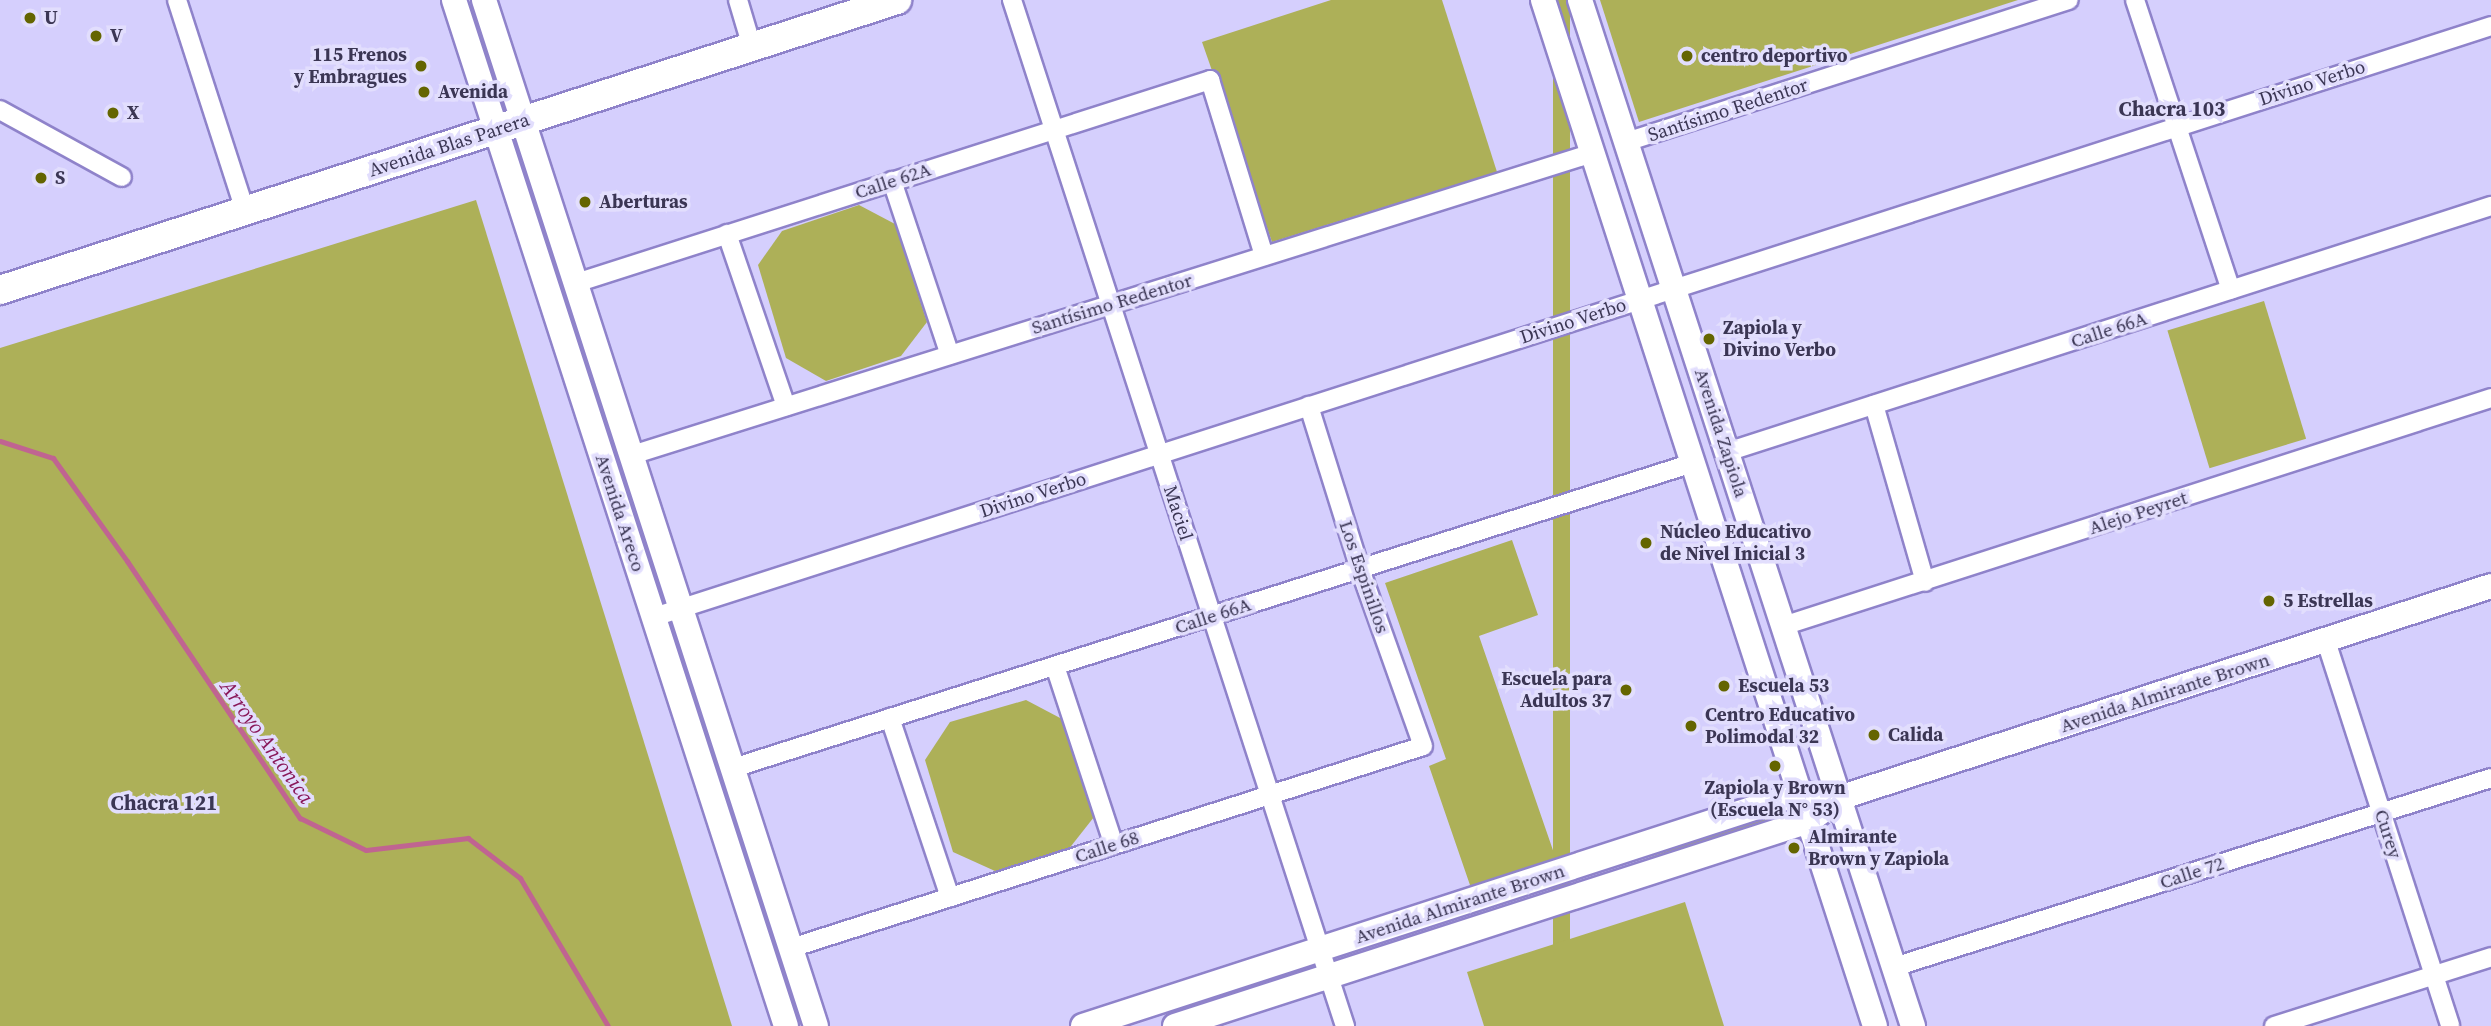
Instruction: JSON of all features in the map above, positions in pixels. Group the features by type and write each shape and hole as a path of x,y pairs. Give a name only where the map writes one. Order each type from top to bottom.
{"main road":[{"name":"Avenida Areco","path":"454,0 786,1026"},
{"name":"Avenida Areco","path":"484,0 816,1026"},
{"name":"Avenida Blas Parera","path":"0,290 897,0"},
{"name":"Avenida Zapiola","path":"1544,0 1875,1026"},
{"name":"Avenida Zapiola","path":"1580,0 1913,1026"},
{"name":"Avenida Almirante Brown","path":"1175,1026 1809,821 1839,798 2491,586"},
{"name":"Avenida Almirante Brown","path":"1083,1026 1800,793 1839,798"}],"street":[{"path":"177,0 245,211"},
{"path":"738,0 752,47"},
{"name":"Maciel","path":"1012,0 1345,1026"},
{"name":"Santísimo Redentor","path":"1626,142 2069,0"},
{"path":"2135,0 2231,290"},
{"name":"Divino Verbo","path":"654,617 2491,26"},
{"name":"Calle 62A","path":"576,283 1210,80 1264,256"},
{"path":"0,110 122,177"},
{"name":"Santísimo Redentor","path":"632,455 1593,153"},
{"path":"892,181 950,355"},
{"name":"Calle 66A","path":"1727,452 2491,206"},
{"path":"727,234 786,406"},
{"name":"Alejo Peyret","path":"1783,626 2491,398"},
{"path":"1874,405 1925,582"},
{"name":"Los Espinillos","path":"1308,406 1360,569 1423,746"},
{"name":"Calle 66A","path":"733,768 1693,463"},
{"name":"Curey","path":"2326,641 2450,1026"},
{"path":"1055,666 1114,845"},
{"path":"890,719 950,897"},
{"name":"Calle 68","path":"791,948 1423,746"},
{"name":"Calle 72","path":"1894,967 2491,778"},
{"path":"2274,1026 2491,957"}],"green space":[{"path":"1331,0 1442,0 1497,172 1272,242 1202,42"},
{"path":"1553,0 1570,0 1570,1026 1553,1026"},
{"path":"1600,0 2018,0 1639,122"},
{"path":"476,200 732,1026 0,1026 0,348"},
{"path":"859,205 895,224 927,322 901,356 826,381 786,358 758,265 782,231"},
{"path":"2264,301 2306,439 2210,468 2167,331"},
{"path":"1512,540 1538,615 1479,636 1556,859 1471,888 1429,766 1446,759 1385,583"},
{"path":"1026,700 1062,719 1094,817 1068,850 995,871 953,852 925,760 950,722"},
{"path":"1788,807 1792,818 1221,1026 1186,1026"},
{"path":"1685,902 1724,1026 1484,1026 1467,972"}],"waterway":[{"name":"Arroyo Antonica","path":"0,441 53,458 127,561 300,818 366,850 468,838 520,878 608,1026"}],"place":[{"name":"U","path":"30,18"},
{"name":"V","path":"96,36"},
{"name":"centro deportivo","path":"1687,56"},
{"name":"115 Frenos y Embragues","path":"421,66"},
{"name":"Avenida","path":"424,92"},
{"name":"X","path":"113,113"},
{"name":"S","path":"41,178"},
{"name":"Aberturas","path":"585,202"},
{"name":"Zapiola y Divino Verbo","path":"1709,339"},
{"name":"Núcleo Educativo de Nivel Inicial 3","path":"1646,543"},
{"name":"5 Estrellas","path":"2269,601"},
{"name":"Escuela 53","path":"1724,686"},
{"name":"Escuela para Adultos 37","path":"1626,690"},
{"name":"Centro Educativo Polimodal 32","path":"1691,726"},
{"name":"Calida","path":"1874,735"},
{"name":"Zapiola y Brown (Escuela N° 53)","path":"1775,766"},
{"name":"Almirante Brown y Zapiola","path":"1794,848"}],"district":[{"name":"Chacra 103","path":"2172,109"},
{"name":"Chacra 121","path":"164,803"}]}
